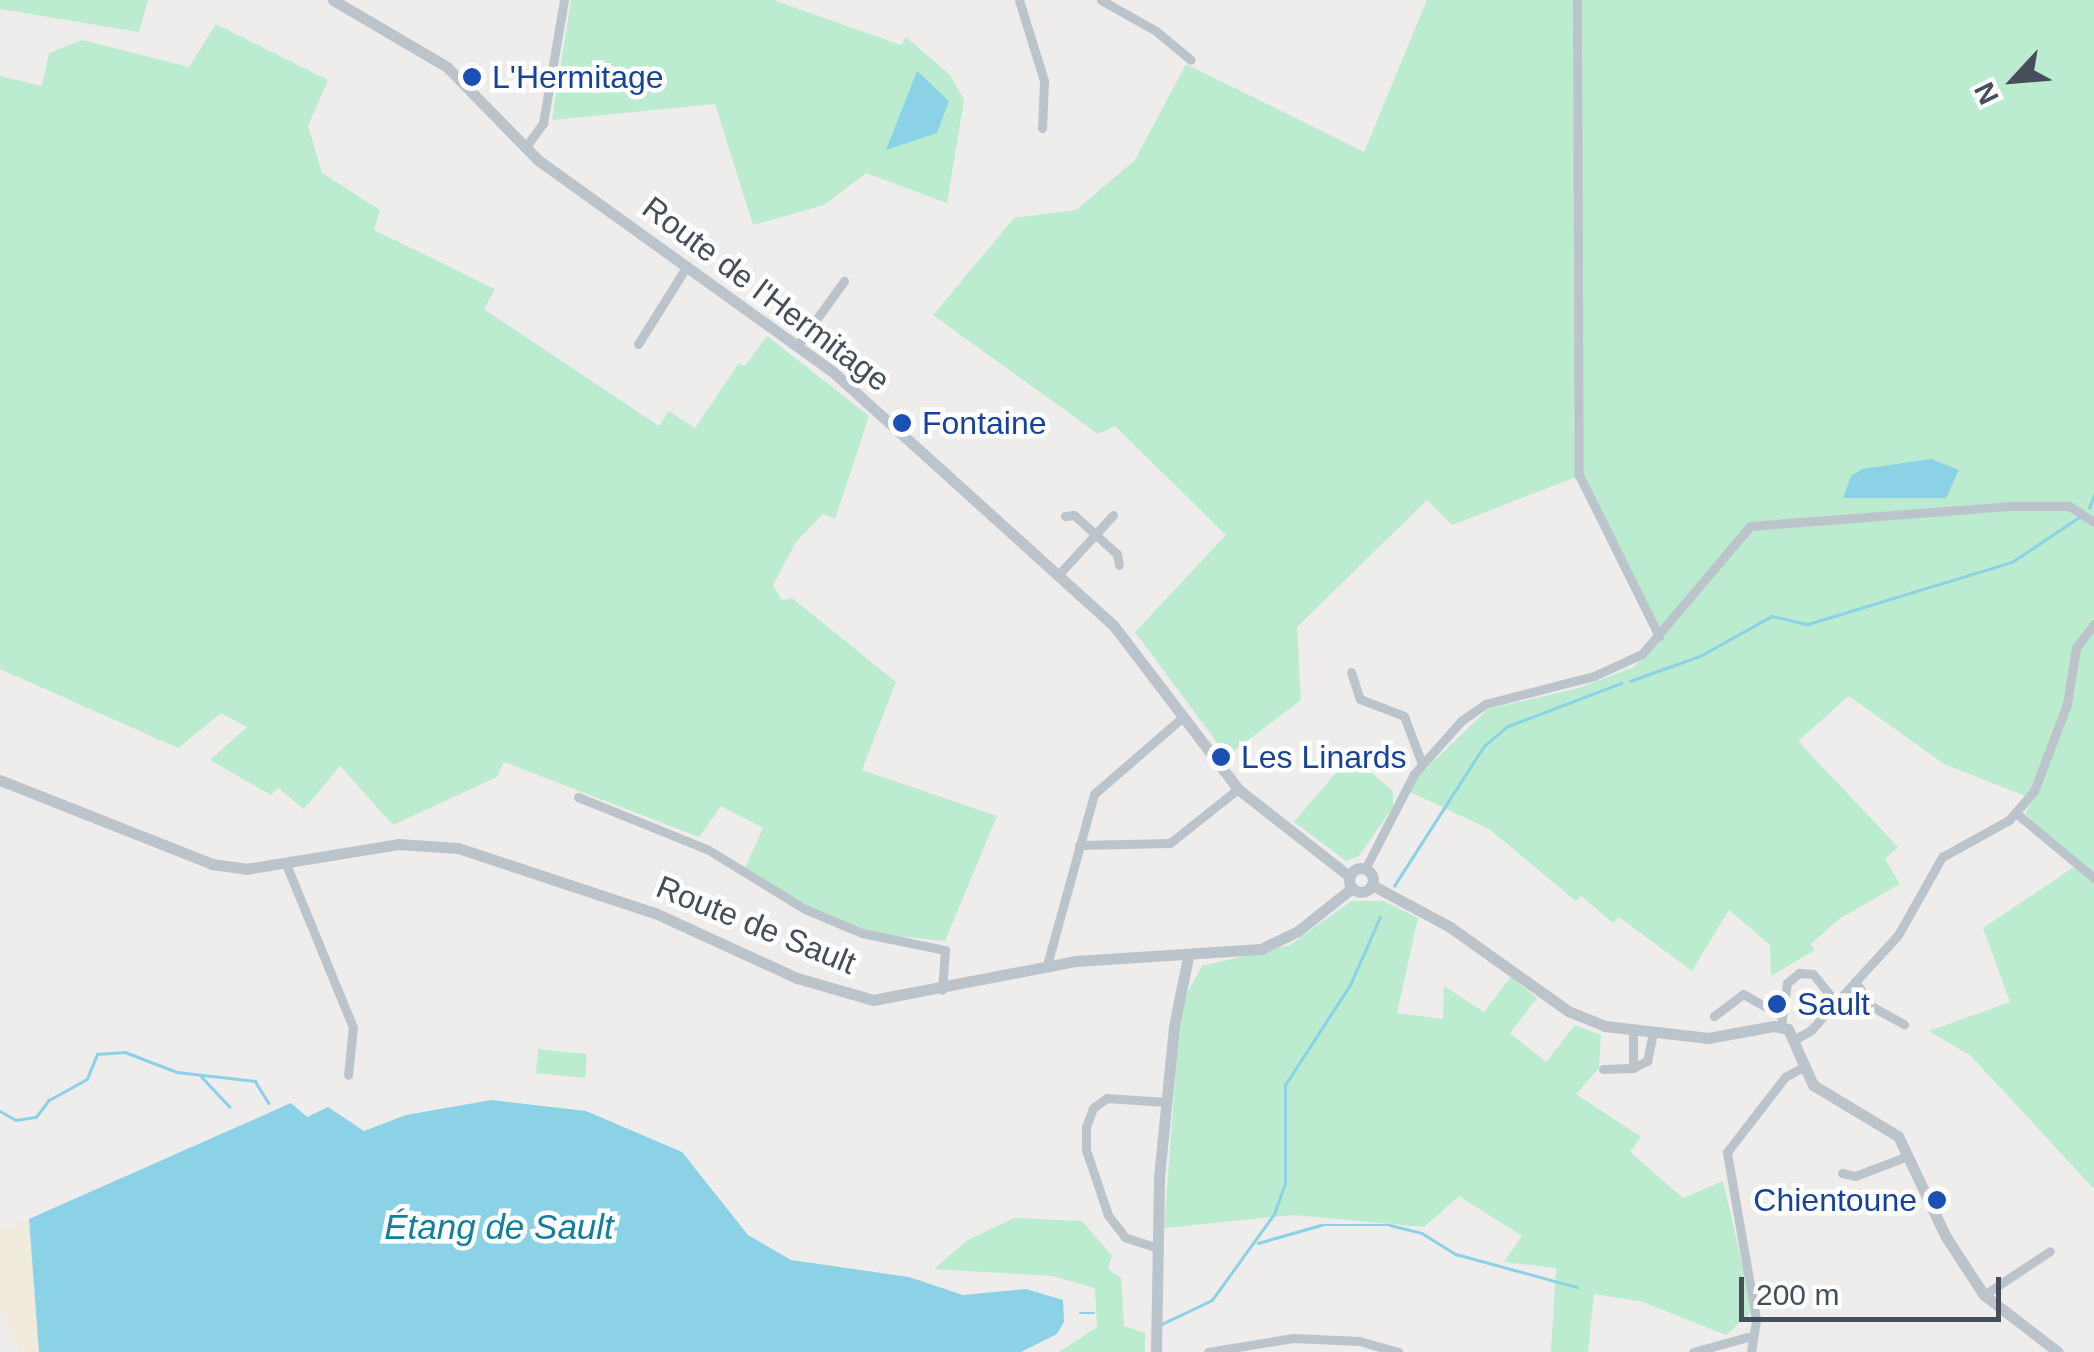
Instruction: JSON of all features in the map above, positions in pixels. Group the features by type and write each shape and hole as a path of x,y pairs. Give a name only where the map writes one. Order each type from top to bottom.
{"street":[{"name":"Route de l'Hermitage","path":"333,0 448,67 525,148 798,345 1114,626 1238,790 1351,882"},
{"path":"525,148 544,123 564,0"},
{"path":"1019,0 1044,81 1042,128"},
{"path":"1100,0 1156,31 1190,60"},
{"path":"1577,0 1578,475 1660,636"},
{"path":"638,344 687,266"},
{"path":"798,345 844,281"},
{"path":"1782,1021 1736,1038 1633,1030 1568,1011 1450,927 1372,885 1365,869 1422,764 1485,704 1607,671 1642,654 1750,526 2008,506 2069,506 2094,522"},
{"path":"1065,516 1074,515 1117,554 1118,566"},
{"path":"1059,574 1113,516"},
{"path":"1794,1040 1836,1002 1898,935 1942,857 2017,814 2049,763 2076,648 2094,624"},
{"path":"1350,672 1360,700 1404,716 1422,764"},
{"path":"1048,965 1098,787 1184,717"},
{"name":"Route de Sault","path":"0,780 212,864 246,869 398,844 458,848 655,912 836,993 873,1000 942,990 1048,965 1226,956 1282,940 1365,869"},
{"path":"1079,845 1170,843 1238,790"},
{"path":"578,797 707,849 805,910 862,933 936,945 945,950 942,990"},
{"path":"2017,814 2094,878"},
{"path":"286,864 353,1027 348,1074"},
{"path":"1351,882 1362,892 1372,885"},
{"path":"1156,1352 1166,1102 1188,957"},
{"path":"1782,1021 1787,983 1800,973 1812,974 1836,1002"},
{"path":"1855,981 1871,1006 1904,1024"},
{"path":"1714,1016 1744,994 1782,1021 1814,1084 1880,1121 1908,1156 1946,1237 1984,1295 2058,1352"},
{"path":"1633,1030 1633,1068"},
{"path":"1602,1069 1633,1068 1648,1060 1653,1032"},
{"path":"1752,1352 1748,1337 1756,1319 1728,1152 1785,1077 1803,1068"},
{"path":"1158,1248 1125,1237 1108,1216 1086,1150 1086,1127 1093,1108 1108,1098 1166,1102"},
{"path":"1842,1173 1855,1176 1908,1156"},
{"path":"1984,1295 2050,1252"},
{"path":"1692,1352 1748,1337"},
{"path":"1208,1352 1292,1338 1359,1341 1398,1352"}],"green space":[{"path":"0,0 148,0 139,32 0,9"},
{"path":"571,0 773,0 901,45 906,37 950,75 964,100 947,203 866,173 824,205 753,225 715,104 552,120"},
{"path":"1427,0 2094,0 2094,1189 1971,1056 1929,1031 2010,1002 1983,928 2080,863 2025,814 2033,799 1944,764 1849,696 1798,741 1898,847 1885,859 1900,884 1839,919 1811,944 1815,950 1771,976 1770,945 1729,910 1692,971 1619,917 1613,923 1581,896 1576,901 1489,829 1410,792 1414,780 1488,709 1579,688 1634,667 1657,640 1584,474 1452,525 1427,500 1297,627 1301,700 1227,756 1135,632 1226,535 1115,426 1098,434 933,315 1014,218 1076,210 1135,160 1186,64 1364,152"},
{"path":"216,24 328,80 308,126 322,173 380,210 374,230 495,289 484,309 659,426 669,411 695,428 739,363 745,366 767,336 869,416 835,519 823,514 796,542 773,585 782,600 792,598 896,682 862,770 997,816 945,941 859,932 802,904 745,868 763,828 721,806 699,837 504,762 497,777 393,825 340,766 304,809 278,788 271,795 210,760 247,727 221,713 178,748 0,669 0,76 42,86 49,53 82,40 189,67"},
{"path":"1351,755 1393,791 1393,807 1359,856 1346,861 1294,822"},
{"path":"1351,901 1383,901 1418,918 1397,1013 1443,1019 1444,986 1484,1012 1511,977 1537,998 1510,1033 1546,1062 1575,1025 1601,1035 1599,1068 1576,1094 1641,1137 1630,1152 1683,1198 1723,1181 1753,1311 1726,1335 1643,1302 1594,1294 1588,1352 1551,1352 1556,1268 1504,1262 1522,1236 1459,1196 1424,1227 1293,1215 1164,1228 1181,1004 1202,966 1290,945"},
{"path":"538,1049 587,1054 585,1078 536,1073"},
{"path":"1014,1218 1082,1221 1112,1256 1108,1269 1121,1278 1124,1326 1145,1333 1145,1352 1059,1352 1097,1327 1095,1288 1052,1276 934,1269 966,1241"}],"sand":[{"path":"29,1219 39,1352 20,1352 0,1307 0,1231"}],"water":[{"path":"917,71 949,101 937,133 886,150"},
{"path":"1931,459 1959,470 1946,498 1843,498 1851,476 1862,469"},
{"name":"Étang de Sault","path":"491,1100 586,1111 682,1152 748,1235 791,1260 909,1277 963,1295 1026,1289 1063,1300 1064,1322 1057,1334 1021,1352 39,1352 29,1219 291,1103 307,1117 328,1107 364,1131 406,1115"}],"waterway":[{"path":"2089,508 2094,495"},
{"path":"1630,681 1700,656 1772,616 1808,624 2012,562 2078,518"},
{"path":"1394,886 1484,746 1508,726 1621,683"},
{"path":"1162,1324 1212,1300 1274,1214 1285,1183 1285,1085 1350,985 1380,917"},
{"path":"0,1111 16,1120 36,1117 49,1100 87,1079 97,1054 125,1052 177,1072 255,1081 269,1103"},
{"path":"201,1076 230,1107"},
{"path":"1258,1243 1321,1225 1390,1225 1422,1233 1456,1254 1577,1287"},
{"path":"1080,1313 1094,1313"}],"place":[{"name":"L'Hermitage","path":"472,77"},
{"name":"Fontaine","path":"902,423"},
{"name":"Les Linards","path":"1221,757"},
{"name":"Sault","path":"1777,1004"},
{"name":"Chientoune","path":"1937,1200"}]}
